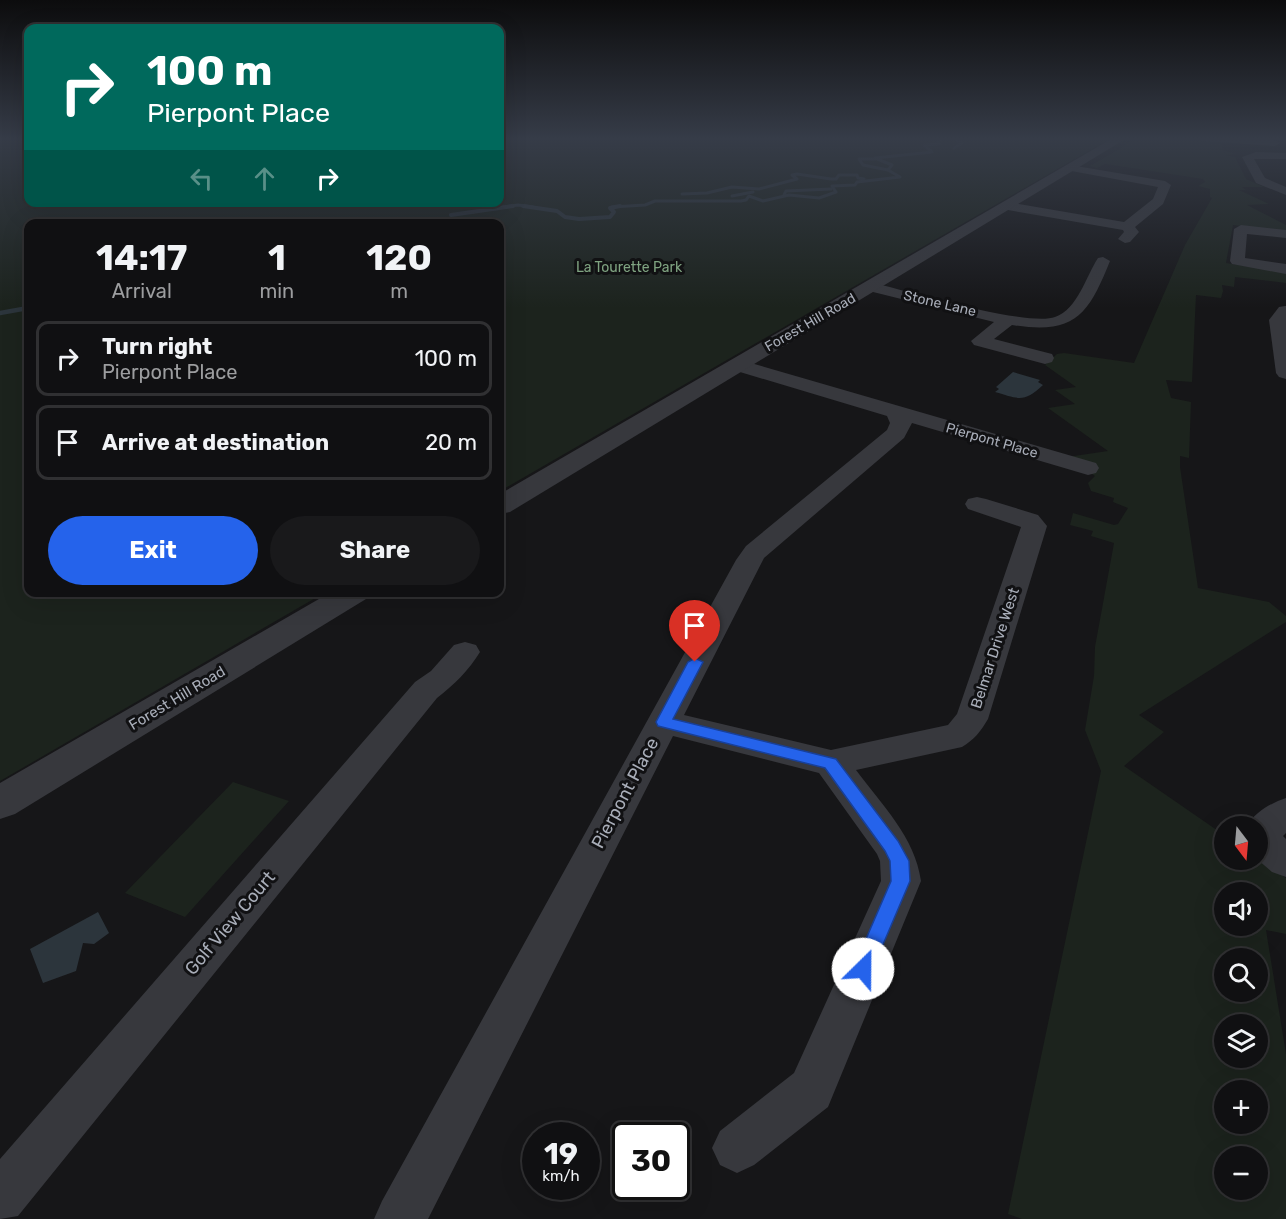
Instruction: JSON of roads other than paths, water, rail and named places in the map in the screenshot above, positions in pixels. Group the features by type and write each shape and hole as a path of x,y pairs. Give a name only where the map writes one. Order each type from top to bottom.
{"street":[{"name":"Forest Hill Road","path":"504,504 1026,195"},
{"path":"1127,227 1158,201 1161,195"},
{"path":"1008,206 1127,227 1132,232 1117,247"},
{"path":"1286,234 1241,229 1237,261 1286,269"},
{"name":"Stone Lane","path":"871,287 1009,319 1033,323 1063,320 1090,289 1103,261"},
{"path":"1285,311 1278,320 1286,373"},
{"name":"Stone Lane","path":"1009,319 980,342 1045,358"},
{"name":"Pierpont Place","path":"737,365 1088,468"},
{"name":"Pierpont Place","path":"400,1219 755,552 896,433 901,423 896,413"},
{"name":"Belmar Drive West","path":"831,763 944,740 960,733 972,719 1034,526 1029,520 977,504"},
{"name":"Forest Hill Road","path":"0,803 346,597"},
{"name":"Golf View Court","path":"0,1198 426,690 442,678 465,652"},
{"path":"664,722 831,763 892,846 899,861 901,881 811,1090 737,1148"},
{"path":"1286,812 1264,830 1262,836 1272,850 1286,861"}],"waterway":[{"path":"732,196 738,195"},
{"path":"616,207 645,205 655,201 741,201 746,200 749,196 763,201 789,195 819,198 828,195"},
{"path":"504,207 518,205 533,207"},
{"path":"451,215 513,206"},
{"path":"523,206 557,211 565,217 579,219 610,217 614,212 610,208 616,207"},
{"path":"612,207 616,207"},
{"path":"0,313 24,309"}],"park label":[{"name":"La Tourette Park","path":"629,267"}]}
